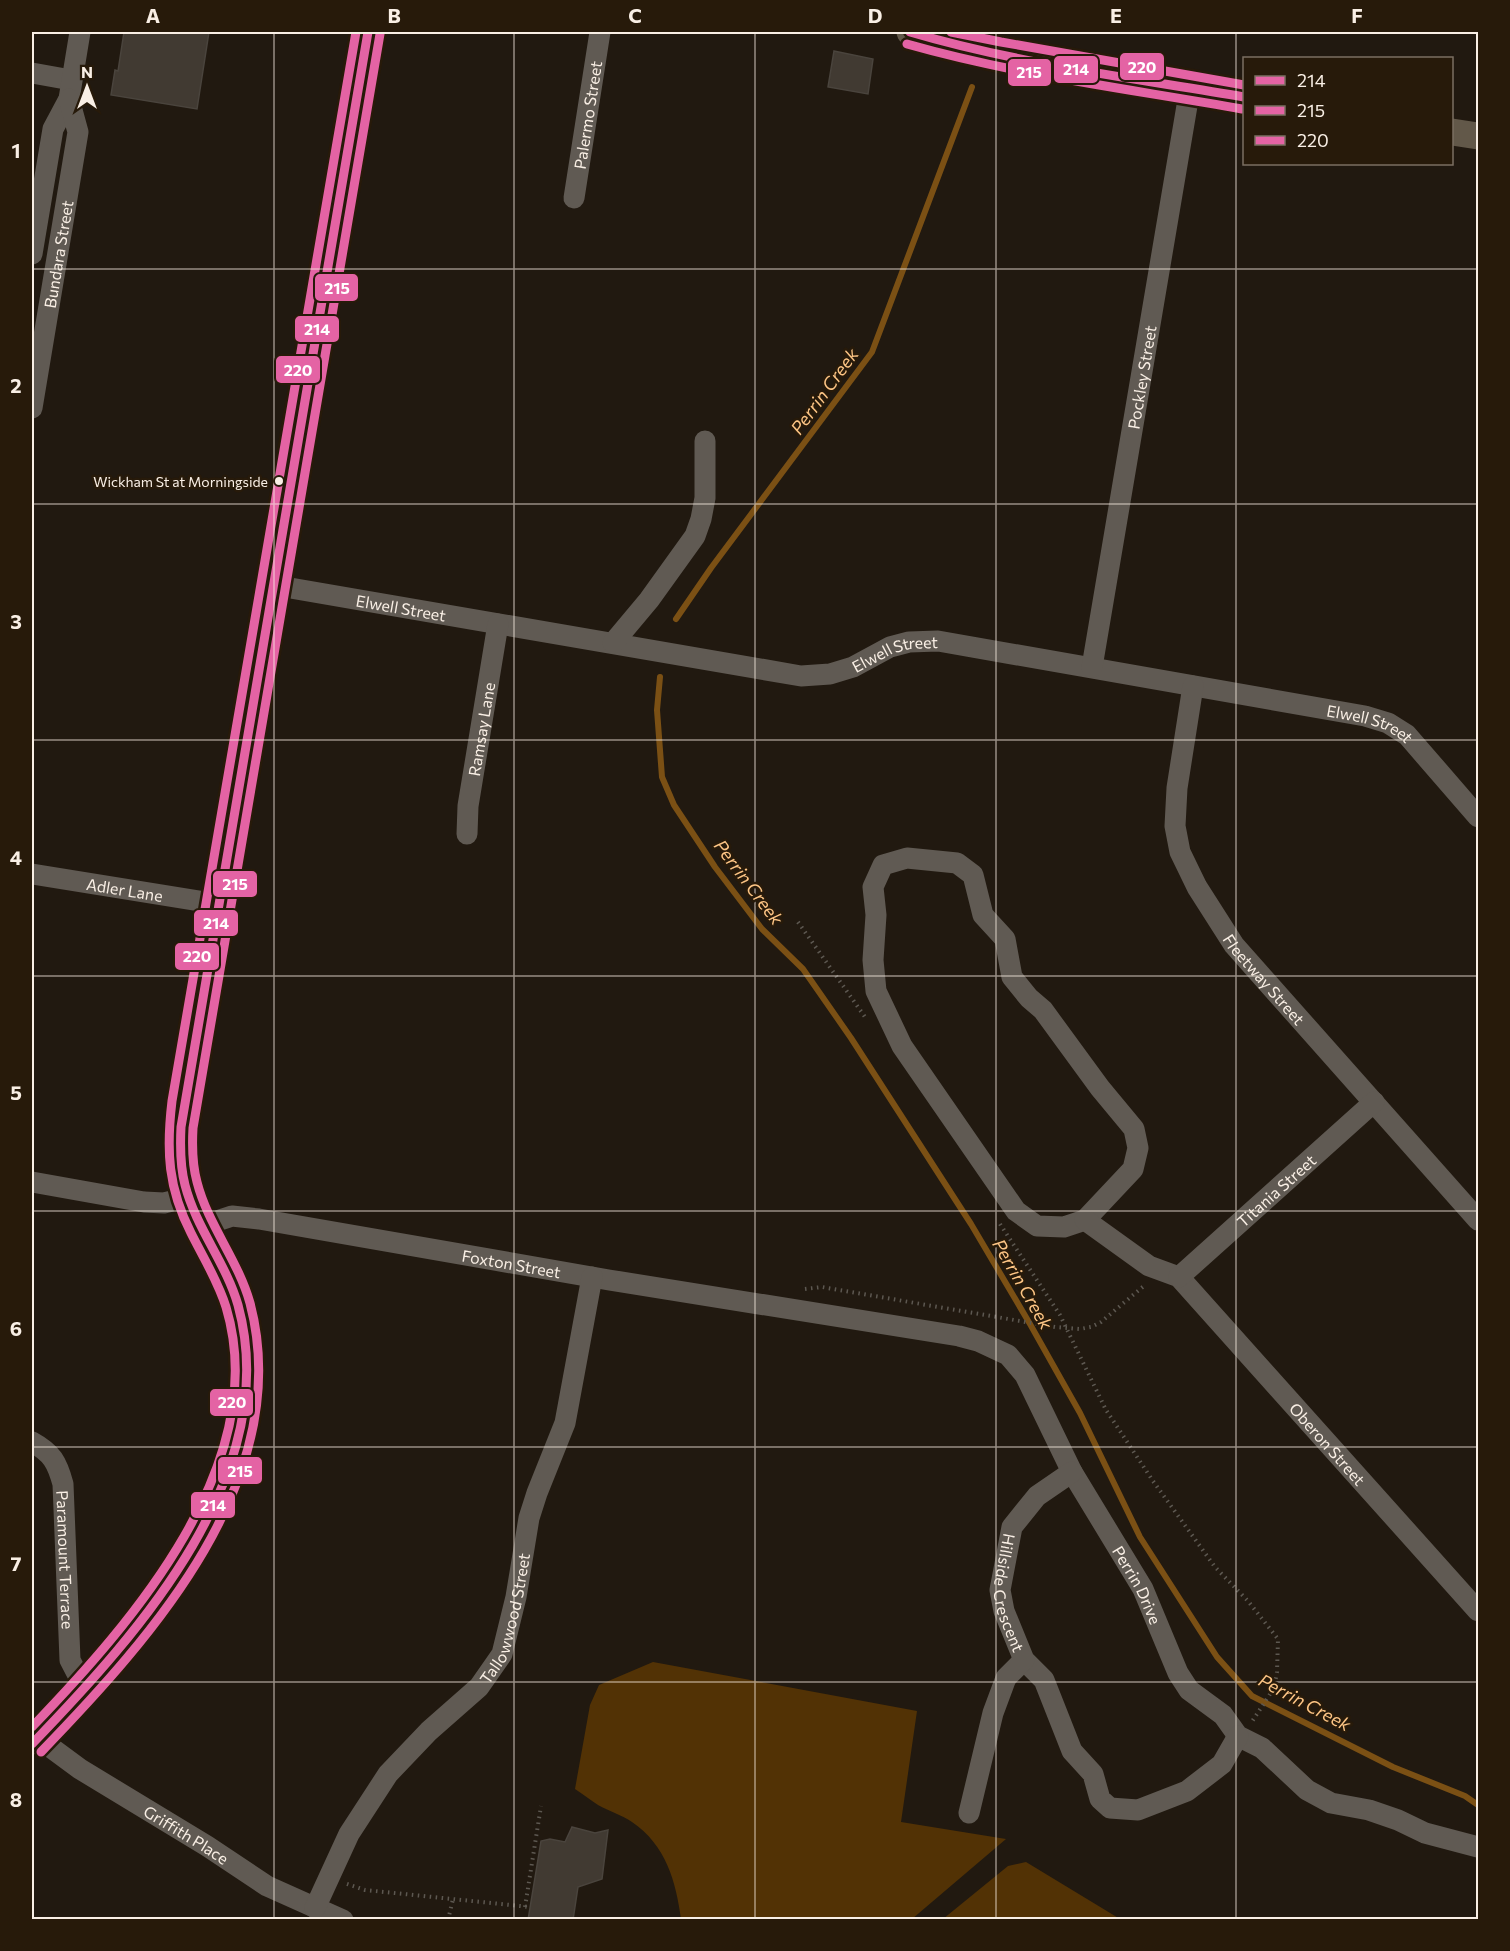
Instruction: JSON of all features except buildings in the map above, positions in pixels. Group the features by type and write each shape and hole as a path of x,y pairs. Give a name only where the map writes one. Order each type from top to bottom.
{"main road":[{"path":"918,33 999,54 1243,97"}],"street":[{"name":"Bundara Street","path":"32,254 53,129 70,90 80,32"},
{"path":"35,1741 85,1689 144,1618 199,1537 214,1509 236,1448 246,1392 247,1368 239,1307 232,1286 188,1197 183,1177 180,1138 184,1103 368,32"},
{"name":"Palermo Street","path":"574,198 600,32"},
{"path":"32,73 70,90"},
{"name":"Pockley Street","path":"1092,667 1190,88"},
{"name":"Bundara Street","path":"32,408 78,132 70,90"},
{"path":"613,643 649,600 695,536 705,498 705,441"},
{"name":"Elwell Street","path":"273,585 801,676 830,674 853,667 890,647 909,642 938,641 1365,716 1388,723 1407,735 1479,817"},
{"name":"Ramsay Lane","path":"467,834 468,806 498,624"},
{"name":"Fleetway Street","path":"1193,686 1177,788 1174,826 1180,852 1197,887 1234,945 1479,1220"},
{"path":"907,858 957,863 974,875 983,915 1005,939 1012,977 1029,998 1043,1010 1100,1089 1134,1129 1138,1148 1132,1169 1085,1220 1064,1227 1037,1226 1016,1211 902,1046 876,991 873,960 876,915 873,887 883,865 907,858"},
{"name":"Adler Lane","path":"32,874 218,904"},
{"name":"Titania Street","path":"1170,1274 1374,1102"},
{"path":"32,1182 144,1202 164,1203 188,1197"},
{"name":"Foxton Street","path":"202,1226 221,1218 246,1217 822,1314"},
{"name":"Oberon Street","path":"1085,1220 1149,1266 1170,1274 1479,1611"},
{"name":"Tallowwood Street","path":"315,1908 349,1834 388,1774 429,1731 479,1688 501,1654 516,1597 529,1518 566,1423 592,1277"},
{"name":"Perrin Drive","path":"822,1314 959,1336 978,1341 1008,1355 1025,1375 1072,1472 1143,1589 1178,1673 1189,1690 1243,1731 1307,1790 1330,1803 1370,1810 1425,1833 1479,1847"},
{"name":"Paramount Terrace","path":"32,1442 44,1449 57,1463 63,1484 70,1660 85,1689"},
{"name":"Hillside Crescent","path":"1072,1472 1037,1496 1012,1527 1000,1590 1004,1611 1024,1660 1044,1680 1072,1751 1093,1774 1100,1799 1110,1808 1138,1810 1187,1791 1222,1764 1243,1731"},
{"path":"969,1813 993,1713 1006,1678 1024,1660"},
{"name":"Griffith Place","path":"35,1741 207,1846 267,1886 343,1920"}],"path":[{"path":"798,922 868,1022"},
{"path":"995,1216 1067,1329 1106,1410 1153,1481 1215,1567 1248,1601 1278,1638 1274,1688 1243,1731"},
{"path":"805,1289 822,1287 1067,1329 1080,1329 1101,1322 1170,1274"},
{"path":"344,1883 365,1890 527,1907 541,1806"},
{"path":"448,1920 453,1899"}],"shaded area":[{"path":"653,1662 917,1711 901,1822 1006,1839 912,1919 681,1919 672,1878 661,1853 653,1842 632,1822 598,1805 575,1789 590,1705 599,1685"},
{"path":"1026,1862 1120,1919 943,1919 1008,1866"}],"waterway":[{"name":"Perrin Creek","path":"676,619 711,568 872,352 972,87"},
{"name":"Perrin Creek","path":"660,677 657,710 662,777 674,805 715,867 762,929 803,969 851,1038 971,1224 1080,1413 1140,1537 1217,1657 1252,1696 1393,1767 1465,1796 1478,1805"}],"transit line":[{"name":"220","path":"32,1727 111,1639 150,1590 184,1536 212,1481 230,1424 235,1366 226,1307 177,1200 169,1153 170,1119 356,32"},
{"name":"214","path":"32,1744 116,1652 156,1601 192,1546 221,1488 240,1429 247,1368 238,1305 190,1201 182,1171 181,1127 368,32"},
{"name":"214","path":"910,32 1034,62 1243,97"},
{"name":"220","path":"951,32 1243,85"},
{"name":"215","path":"41,1752 127,1658 168,1606 204,1550 233,1492 252,1431 259,1368 250,1303 245,1287 202,1198 194,1168 193,1128 380,34"},
{"name":"215","path":"907,44 1031,73 1242,109"}],"place":[{"name":"Wickham St at Morningside","path":"279,481"}]}
